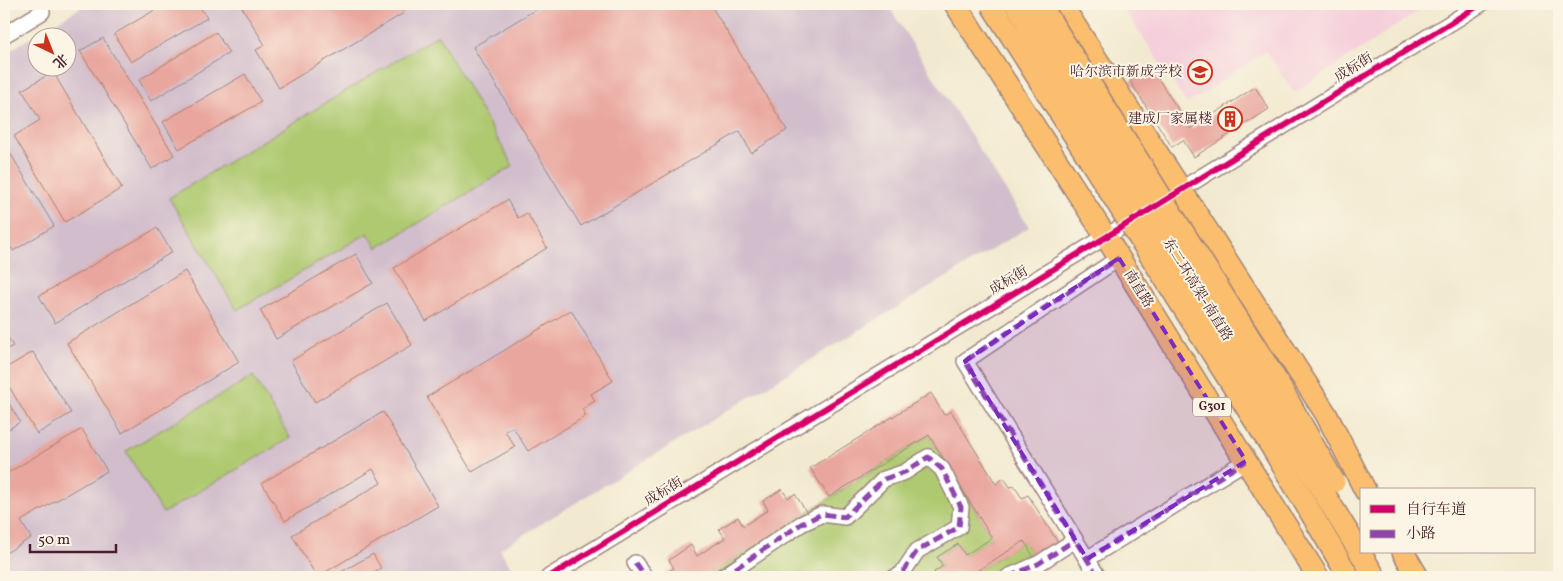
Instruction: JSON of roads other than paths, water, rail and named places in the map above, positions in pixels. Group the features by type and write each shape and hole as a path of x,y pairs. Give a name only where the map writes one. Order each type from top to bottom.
{"highway":[{"name":"南直路","path":"954,4 1106,237 1318,577"},
{"name":"东二环高架-南直路","path":"991,4 1271,446 1349,577"},
{"name":"东二环高架-南直路","path":"1016,4 1290,436 1360,552"},
{"path":"1040,4 1278,383 1348,506 1360,533"},
{"path":"1061,4 1326,414 1364,488"},
{"path":"1119,258 1146,280 1183,335 1334,577"},
{"name":"东二环高架-南直路","path":"1361,554 1375,577"},
{"path":"1369,554 1379,577"},
{"path":"1404,554 1418,577"}],"street":[{"name":"成标街","path":"548,577 1106,237 1482,4"},
{"path":"4,35 42,12"},
{"path":"1098,577 965,362 1119,258"},
{"path":"723,577 802,524 822,514 845,517 884,479 905,472 928,458 942,469 961,507 959,527 917,551 900,575 894,577"},
{"path":"1087,559 1246,461"},
{"path":"1008,577 1038,564 1075,540"},
{"path":"635,563 645,577"}],"place":[{"name":"哈尔滨市新成学校","path":"1200,72"},
{"name":"建成厂家属楼","path":"1230,119"}]}
